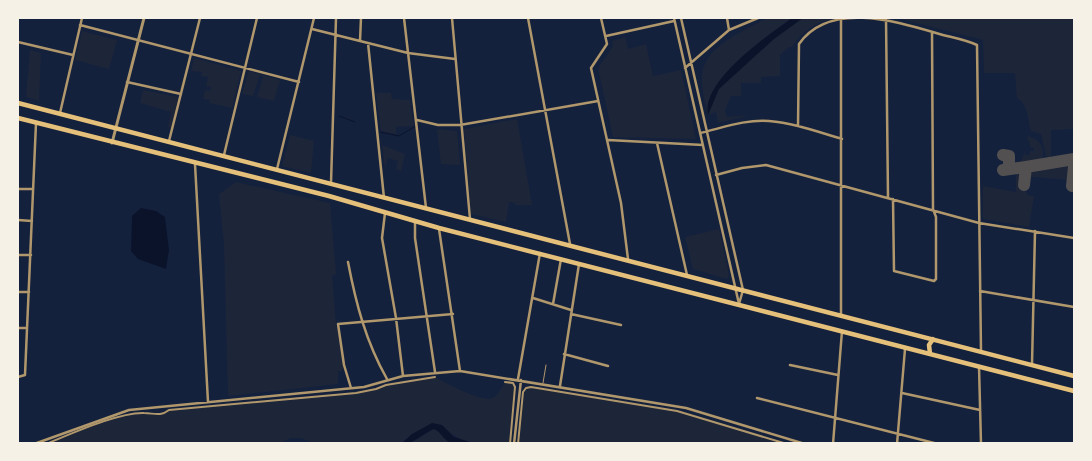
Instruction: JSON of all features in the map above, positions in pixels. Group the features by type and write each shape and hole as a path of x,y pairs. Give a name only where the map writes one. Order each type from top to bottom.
{"main road":[{"path":"18,103 570,244 1074,376"},
{"path":"18,118 1074,391"},
{"path":"930,354 929,344 934,339"}],"street":[{"path":"60,113 82,18"},
{"path":"112,143 144,18"},
{"path":"169,141 200,18"},
{"path":"224,155 257,18"},
{"path":"277,169 300,82 314,18"},
{"path":"330,183 336,18"},
{"path":"360,41 361,18"},
{"path":"404,18 426,208"},
{"path":"452,18 460,125 470,219"},
{"path":"528,18 570,244"},
{"path":"601,18 607,46 591,66 626,231 628,259"},
{"path":"681,18 744,290 739,304"},
{"path":"727,18 729,30"},
{"path":"685,68 729,30 758,18"},
{"path":"886,18 888,197"},
{"path":"798,126 799,44 818,26 841,20 886,18 977,45 981,352"},
{"path":"606,36 674,19 739,304"},
{"path":"841,20 841,315"},
{"path":"80,25 300,82"},
{"path":"312,29 408,53 455,58"},
{"path":"893,199 894,271 935,280 936,216 933,210 932,32"},
{"path":"18,42 73,55"},
{"path":"368,43 384,198"},
{"path":"127,82 181,94"},
{"path":"417,120 438,125 460,125 598,101"},
{"path":"700,134 728,126 768,121 798,126 842,139"},
{"path":"18,377 24,376 36,123"},
{"path":"608,140 702,145"},
{"path":"657,143 686,275"},
{"path":"195,164 208,402"},
{"path":"716,175 742,168 766,165 979,223 1074,238"},
{"path":"18,189 34,190"},
{"path":"385,212 382,238 396,318 403,376"},
{"path":"18,220 32,221"},
{"path":"415,221 415,238 435,372"},
{"path":"439,228 460,370"},
{"path":"1032,365 1035,231"},
{"path":"513,429 540,253"},
{"path":"18,255 30,256"},
{"path":"553,304 561,258"},
{"path":"348,262 361,322 373,354 387,379"},
{"path":"560,386 579,263"},
{"path":"980,291 1074,307"},
{"path":"18,292 29,292"},
{"path":"533,298 571,310"},
{"path":"351,388 344,365 338,324 453,314"},
{"path":"571,314 621,325"},
{"path":"18,328 27,328"},
{"path":"833,444 842,331"},
{"path":"897,444 905,347"},
{"path":"564,354 608,366"},
{"path":"790,365 838,375"},
{"path":"979,366 981,444"},
{"path":"34,444 129,410 351,388 403,376 460,370 686,408 806,444"},
{"path":"46,444 129,415 144,413 158,415 169,410 361,392 386,384 435,377"},
{"path":"505,382 513,383 515,387 512,444"},
{"path":"518,444 523,392 527,387 542,387 677,411 787,444"},
{"path":"902,393 980,410"},
{"path":"757,398 938,444"}],"lane":[{"path":"543,383 546,364"}],"shaded area":[{"path":"767,18 836,18 811,28 792,47 789,47 780,55 780,76 761,77 761,83 741,83 741,96 731,96 725,110 727,117 750,115 718,123 716,112 708,115 702,81 704,65 718,47 727,40"},
{"path":"792,18 803,18 774,39 719,89 708,115 709,102 715,88 725,74 738,60"},
{"path":"897,18 1074,18 1074,129 1051,130 1051,160 1046,156 1041,134 1031,131 1026,109 1017,98 1015,73 984,73 983,40"},
{"path":"82,31 117,40 109,69 75,60"},
{"path":"625,37 628,49 646,44 653,76 681,70 696,139 613,137 598,68 613,46 612,41"},
{"path":"30,50 41,53 39,101 26,97"},
{"path":"194,58 241,71 232,108 209,103 210,100 203,99 205,90 210,91 211,87 206,86 208,77 201,76 202,72 191,71"},
{"path":"249,71 280,80 274,101 257,97 263,77 260,75 253,96 242,94"},
{"path":"143,90 178,97 171,128 168,127 171,112 140,103"},
{"path":"376,93 391,93 392,99 410,100 414,126 396,127 396,134 381,131"},
{"path":"517,119 532,205 515,205 515,203 509,202 506,222 471,214 464,129"},
{"path":"437,129 457,131 460,165 441,164"},
{"path":"290,135 314,141 311,173 282,166"},
{"path":"1027,136 1041,144 1043,157 1041,162 1020,164 1025,151 1025,155 1029,155 1030,151 1034,151"},
{"path":"382,145 405,154 401,171 396,169 398,161 388,158 385,168"},
{"path":"1072,162 1071,180 1031,177 1028,184 1026,181 1027,170"},
{"path":"1024,169 1023,186 1028,195 1034,196 1029,227 983,219 983,186 1016,192 1016,174 1014,174"},
{"path":"236,182 330,203 336,274 332,276 336,324 344,364 342,371 338,371 338,384 228,396 224,244 219,194"},
{"path":"141,208 156,211 165,217 169,250 166,269 138,259 131,251 132,216"},
{"path":"719,229 729,275 727,279 693,269 685,237"},
{"path":"435,377 464,392 488,399 495,397 505,382 514,385 510,443 473,443 458,438 442,425 412,434 402,443 314,443 300,438 291,438 279,444 46,444 95,424 122,416 144,413 160,414 169,410 356,393 386,385"},
{"path":"527,387 542,387 677,411 787,443 518,444 523,392"},
{"path":"432,423 442,425 454,437 473,443 451,443 433,429 410,443 402,443 412,434"},
{"path":"433,429 453,443 410,444"}],"waterway":[{"path":"339,116 355,122"},
{"path":"380,132 399,136 416,126"}],"taxiway":[{"path":"1003,155 1009,156 1009,169"},
{"path":"1024,185 1026,167 1074,159"},
{"path":"1003,170 1026,167"},
{"path":"1072,186 1074,167"}]}
